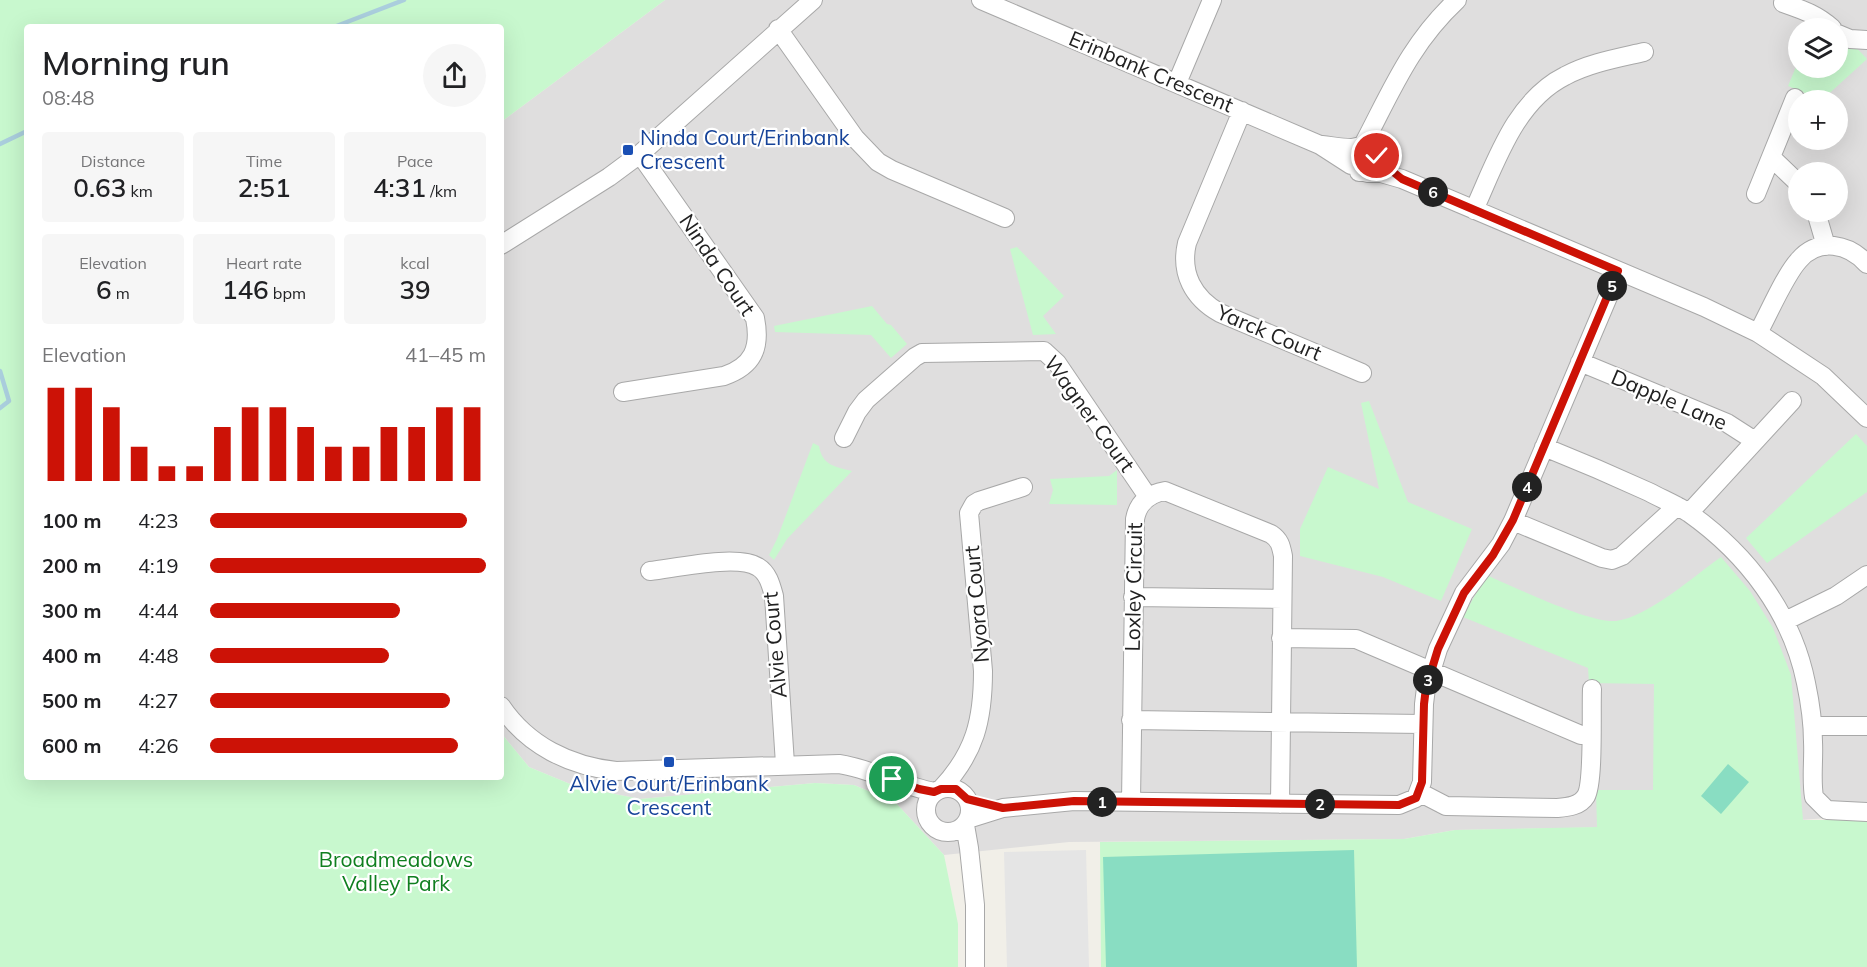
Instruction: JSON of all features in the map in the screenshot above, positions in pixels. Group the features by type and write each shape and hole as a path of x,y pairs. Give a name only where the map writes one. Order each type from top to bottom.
{"street":[{"path":"504,243 609,177 640,154 813,0"},
{"name":"Erinbank Crescent","path":"981,0 1013,6 1177,83 1320,145 1365,157 1381,173 1402,179 1704,307 1758,333 1823,376 1867,418"},
{"path":"1177,83 1212,0"},
{"path":"1365,157 1386,100 1402,68 1417,44 1457,0"},
{"path":"1783,3 1820,18"},
{"path":"778,29 855,138 878,162 1005,218"},
{"path":"1848,38 1867,40"},
{"path":"1474,210 1510,131 1535,99 1551,84 1564,76 1610,60 1644,52"},
{"name":"Yarck Court","path":"1242,111 1187,243 1185,264 1191,287 1208,307 1362,373"},
{"path":"1756,194 1788,117"},
{"name":"Ninda Court","path":"623,392 714,378 736,372 754,355 757,343 758,329 755,318 640,154"},
{"path":"1772,159 1788,174"},
{"path":"1819,222 1826,246"},
{"path":"1758,333 1799,260 1807,252 1834,245 1851,250 1867,264"},
{"path":"938,791 926,804 926,812 930,825 944,832 954,832 967,822 1003,808 1074,801 1399,805 1416,798 1422,782 1424,704 1430,671 1438,649 1464,593 1497,550 1513,520 1618,271"},
{"name":"Wagner Court","path":"844,438 866,400 922,353 1044,351 1057,363 1148,497"},
{"name":"Dapple Lane","path":"1580,362 1727,423 1755,441"},
{"name":"Dapple Lane","path":"1513,520 1602,558 1612,560 1622,556 1683,510 1755,441 1792,401"},
{"path":"1544,447 1626,482 1683,510 1727,543 1765,587 1785,621 1797,649 1806,682 1813,726 1812,785 1816,801 1832,811 1867,812"},
{"name":"Nyora Court","path":"938,791 954,775 966,756 981,718 983,671 969,513 974,504 979,501 1023,487"},
{"name":"Loxley Circuit","path":"1131,802 1135,519 1140,504 1148,497 1158,492 1172,492 1271,534 1278,538 1281,545 1283,556 1280,804"},
{"name":"Alvie Court","path":"650,571 729,561 749,563 764,572 771,584 774,596 784,764"},
{"path":"1785,621 1836,596 1867,575"},
{"path":"1133,597 1282,599"},
{"path":"1281,638 1356,639 1581,735 1590,735"},
{"path":"1419,792 1439,803 1455,806 1566,808 1575,806 1586,796 1590,780 1592,689"},
{"path":"504,710 515,724 540,746 572,762 593,768 616,771 839,764 858,767 919,789 938,791 956,789 965,796 1003,808"},
{"path":"1131,720 1423,724"},
{"path":"1813,726 1867,726"},
{"name":"Nyora Court","path":"965,796 966,756"},
{"path":"892,779 926,812"},
{"path":"965,796 970,806 967,822 975,905 975,967"},
{"path":"944,832 954,845 971,880"}],"shaded area":[{"path":"665,0 1867,0 1867,820 1828,818 1729,825 1455,830 1404,839 1069,842 944,855 895,802 854,785 815,783 640,799 575,786 529,767 504,737 504,120"},
{"path":"1086,850 1089,967 1007,967 1004,852"}],"green space":[{"name":"Broadmeadows Valley Park","path":"0,0 665,0 504,120 504,24 24,24 24,780 504,780 504,737 529,767 575,786 640,799 815,783 854,785 895,802 944,855 958,924 958,967 0,967"},
{"path":"1848,42 1853,44 1867,59 1848,76"},
{"path":"1791,78 1846,78 1833,90 1798,90 1788,86"},
{"path":"1017,247 1064,296 1043,316 1056,334 1033,335 1010,249"},
{"path":"872,306 907,344 891,358 871,335 775,332 774,326"},
{"path":"1369,401 1408,502 1472,529 1441,601 1383,577 1300,556 1300,529 1328,467 1379,489 1361,403"},
{"path":"1856,434 1867,446 1867,492 1767,563 1746,538"},
{"path":"813,443 819,446 823,457 830,464 852,471 787,539 774,560 769,555"},
{"path":"1117,470 1117,505 1049,504 1053,490 1050,479 1109,476"},
{"path":"1721,557 1750,591 1773,628 1791,675 1803,820 1867,820 1867,967 1101,967 1100,842 1404,839 1455,830 1597,827 1596,790 1653,790 1654,684 1589,683 1588,668 1463,617 1486,575 1588,616 1616,621 1629,618 1656,604"},
{"path":"1728,764 1749,782 1721,814 1701,796"},
{"path":"1354,850 1357,967 1106,967 1103,857"}],"waterway":[{"path":"342,24 404,0"},
{"path":"0,144 24,132"},
{"path":"0,371 9,401 0,408"}],"place":[{"name":"Ninda Court/Erinbank Crescent","path":"628,150"},
{"name":"Alvie Court/Erinbank Crescent","path":"669,762"}],"route":[{"path":"892,779 934,792 941,789 956,789 967,799 1003,808 1074,801 1399,805 1416,798 1422,782 1426,688 1438,649 1464,593 1501,544 1513,520 1618,271 1402,179 1377,159 1377,156"}]}
